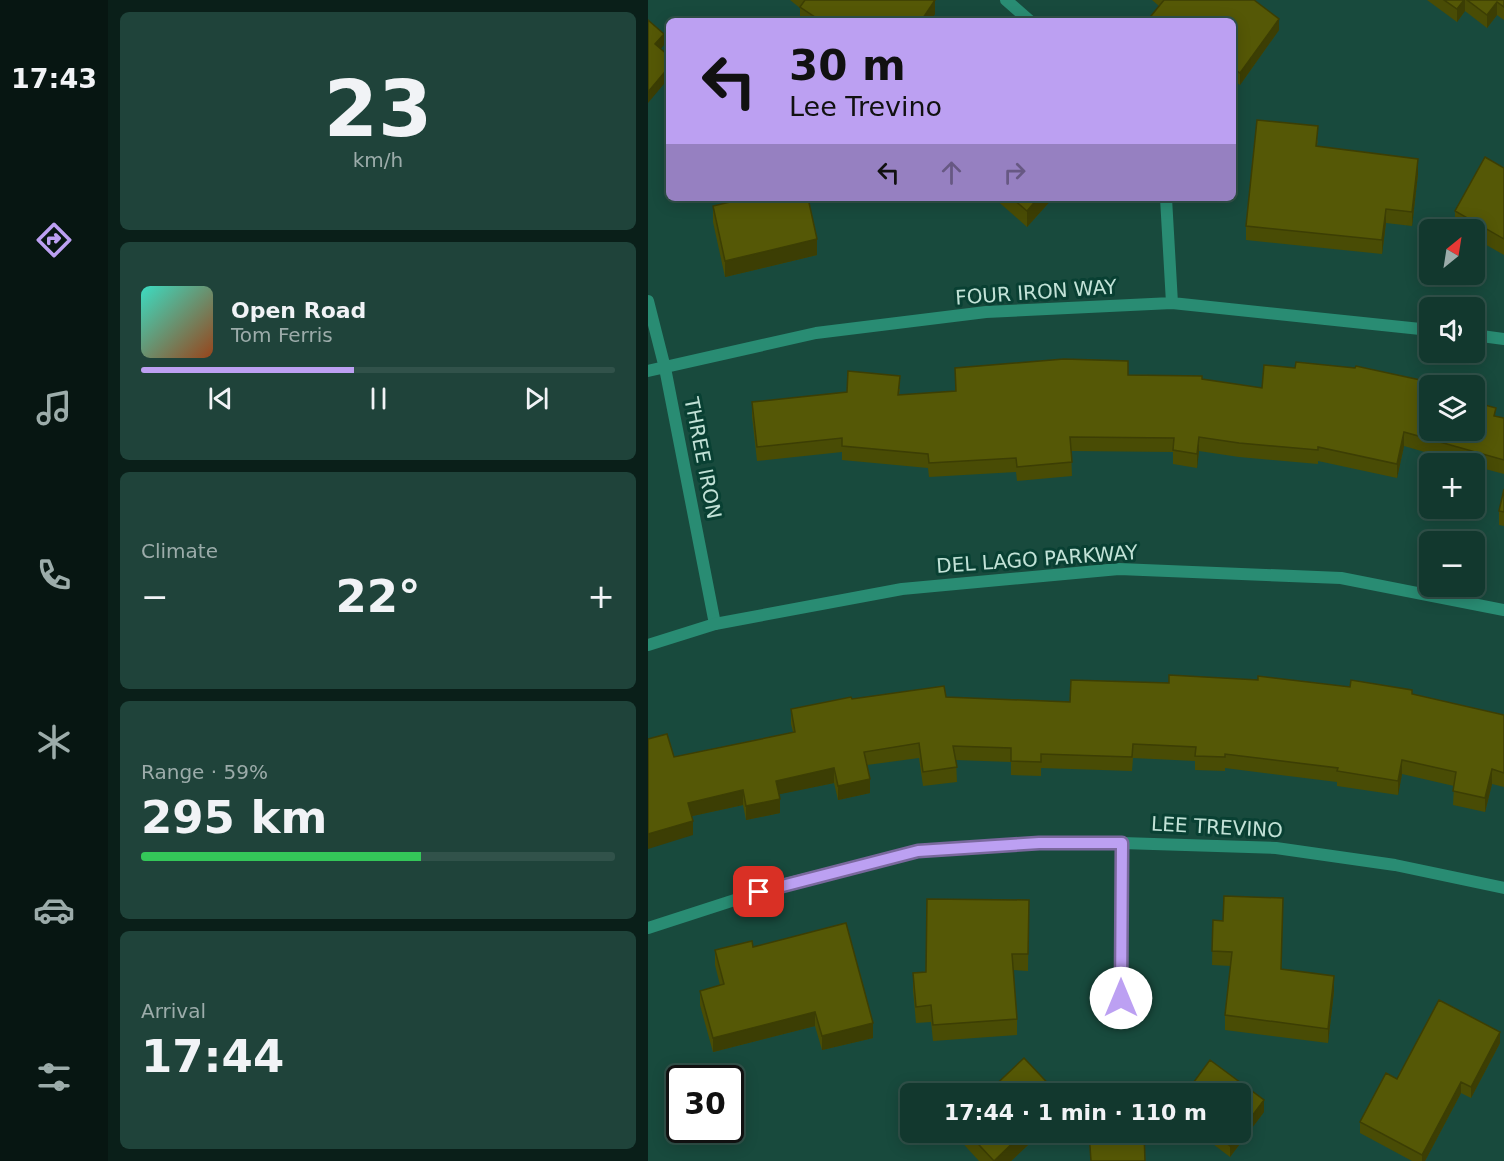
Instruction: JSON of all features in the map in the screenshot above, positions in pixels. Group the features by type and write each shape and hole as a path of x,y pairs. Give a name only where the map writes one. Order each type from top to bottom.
{"street":[{"path":"1006,0 1027,18"},
{"path":"1166,201 1172,303"},
{"name":"THREE IRON","path":"648,301 665,368 716,624"},
{"name":"FOUR IRON WAY","path":"648,371 828,332 986,312 1172,303 1419,329"},
{"path":"1485,336 1504,339"},
{"name":"DEL LAGO PARKWAY","path":"648,645 716,624 902,589 1119,569 1341,578 1504,610"},
{"name":"LEE TREVINO","path":"648,928 781,885 918,851 1039,843 1276,848 1395,865 1504,888"},
{"path":"1121,1021 1122,843"}],"building":[{"path":"805,0 935,0 923,18 816,18 800,7"},
{"path":"1164,0 1254,0 1279,19 1240,73 1236,70 1236,18 1153,18 1151,16"},
{"path":"1444,0 1464,0 1457,9"},
{"path":"1467,0 1504,0 1504,7 1497,2 1487,15"},
{"path":"648,20 664,34 655,44 666,53 666,71 648,92"},
{"path":"1257,120 1318,126 1316,146 1418,159 1412,212 1386,209 1382,240 1246,226"},
{"path":"1485,157 1504,168 1504,239 1485,228 1485,219 1469,219 1455,211"},
{"path":"734,201 809,201 817,239 725,261 713,206"},
{"path":"1015,201 1035,201 1027,211"},
{"path":"1064,359 1128,361 1128,375 1202,376 1202,379 1262,388 1264,365 1295,368 1296,362 1355,368 1356,366 1419,380 1419,436 1404,432 1397,464 1318,447 1318,450 1199,437 1197,454 1173,450 1174,438 1070,437 1072,462 1017,467 1016,458 929,463 928,454 842,446 842,438 757,447 752,402 847,392 848,371 900,376 898,395 956,391 955,368"},
{"path":"1485,405 1496,408 1494,416 1504,418 1504,460 1436,441 1485,441"},
{"path":"1504,489 1504,512 1499,511"},
{"path":"1169,675 1258,680 1258,676 1350,687 1351,680 1412,690 1412,694 1504,715 1504,773 1492,769 1485,798 1453,791 1456,772 1402,760 1398,781 1337,771 1338,768 1225,754 1225,757 1195,756 1196,747 1133,744 1132,757 1041,754 1041,762 1011,761 1011,748 953,746 957,767 923,772 919,743 864,752 870,779 838,786 834,768 776,781 780,799 746,806 743,790 688,803 693,821 648,834 648,739 667,734 674,757 795,732 791,709 851,697 852,699 944,686 946,697 1070,702 1071,680 1169,683"},
{"path":"1224,896 1283,898 1281,969 1334,976 1328,1029 1225,1015 1232,952 1212,951 1213,920 1223,921"},
{"path":"927,899 1029,900 1028,954 1012,954 1017,1019 933,1025 931,1005 916,1007 913,973 926,972"},
{"path":"846,923 873,1023 822,1036 815,1012 713,1038 700,991 724,984 715,950 752,941 753,947"},
{"path":"1439,1000 1500,1032 1471,1087 1461,1082 1422,1155 1360,1122 1386,1073 1397,1079"},
{"path":"1024,1058 1048,1083 998,1083"},
{"path":"1210,1060 1241,1083 1193,1083"},
{"path":"1251,1090 1264,1100 1251,1117"},
{"path":"977,1143 1013,1143 994,1161"},
{"path":"1090,1143 1144,1143 1145,1161 1091,1161"}],"route":[{"path":"759,892 918,851 1039,843 1122,843 1121,998"}]}
